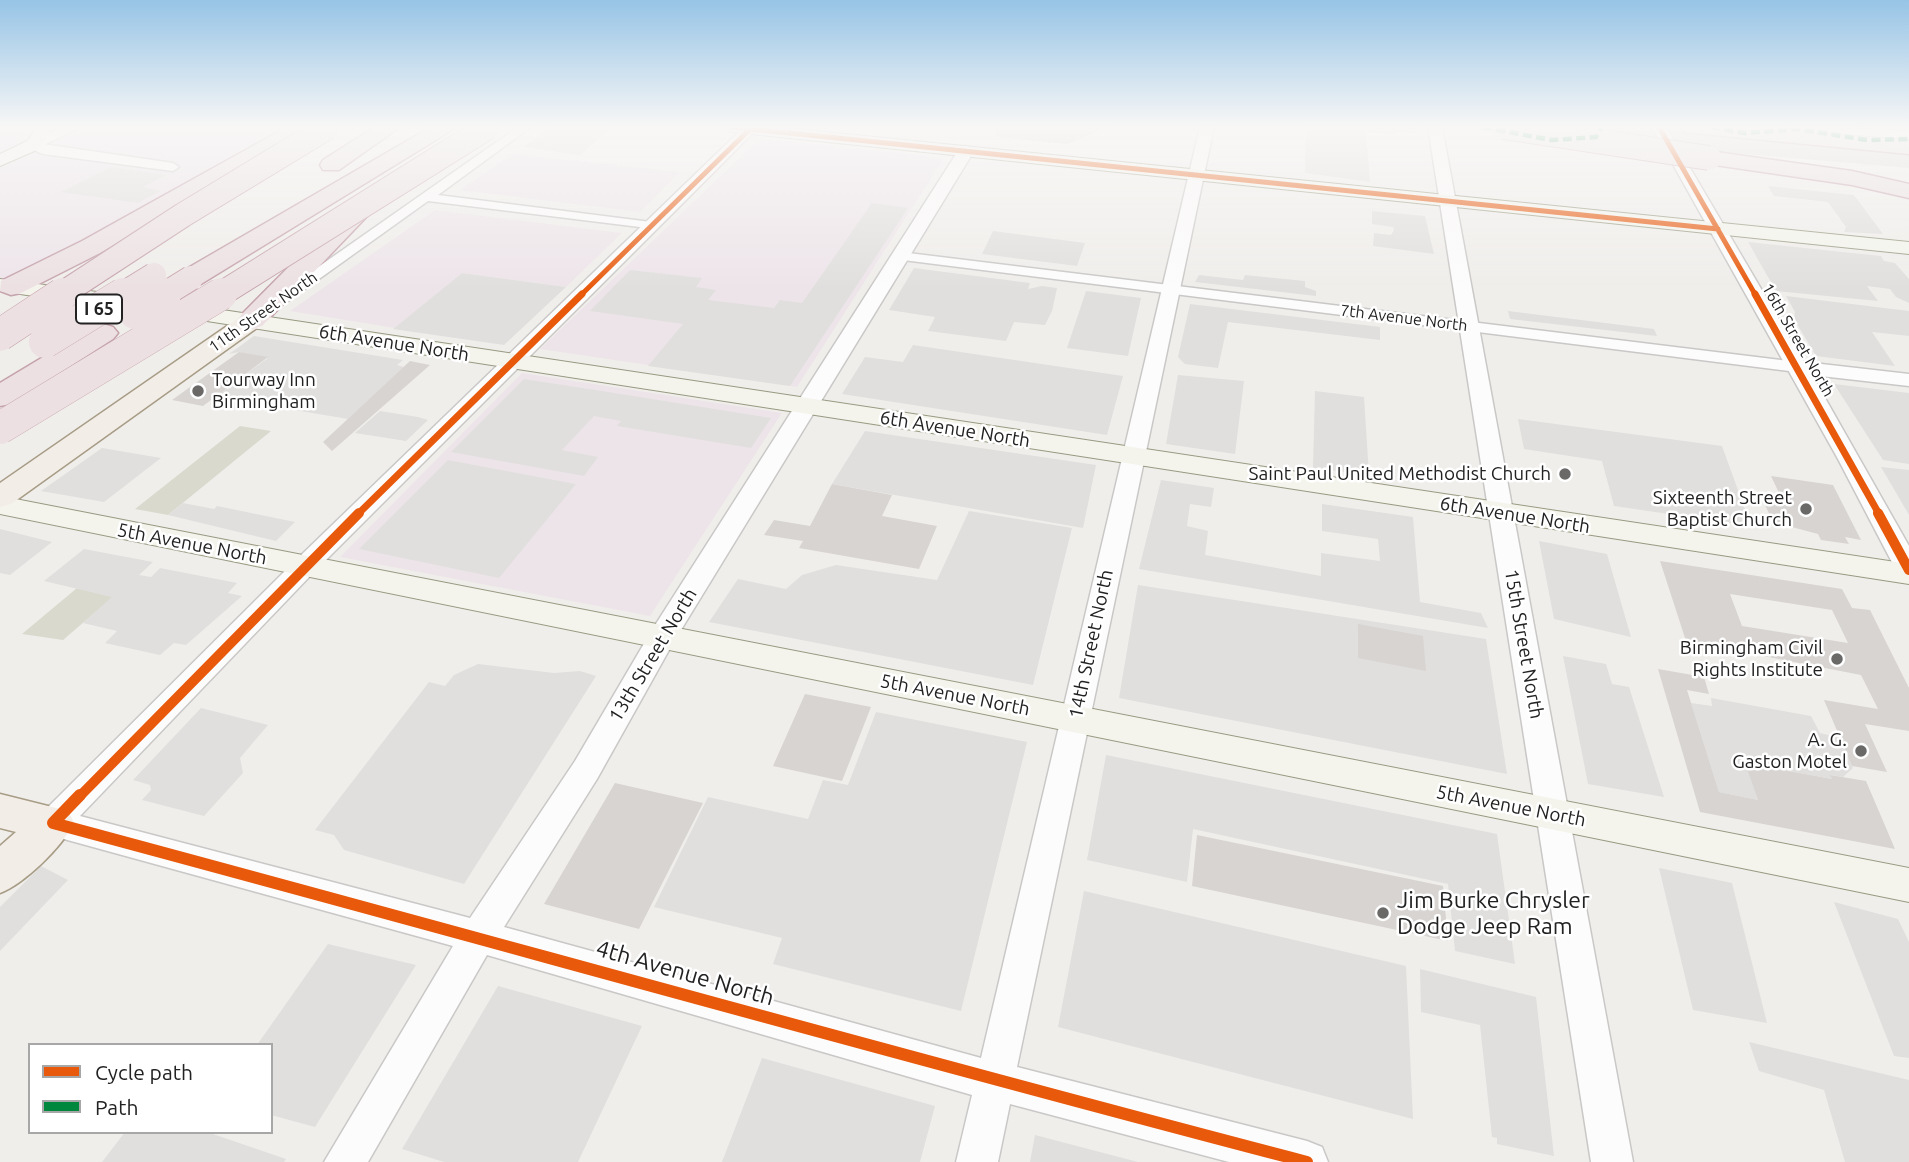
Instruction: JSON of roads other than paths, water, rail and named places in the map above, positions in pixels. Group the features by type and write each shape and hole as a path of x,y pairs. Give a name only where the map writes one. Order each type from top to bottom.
{"highway":[{"path":"4,288 90,247 206,181"},
{"path":"0,335 239,181"},
{"name":"I 65","path":"0,369 307,181"},
{"name":"I 65","path":"0,397 191,278 354,181"},
{"path":"252,320 360,208 390,181"},
{"path":"0,428 167,328 401,181"},
{"path":"1866,181 1909,191"}],"main road":[{"path":"1257,181 1909,248"},
{"name":"6th Avenue North","path":"4,288 252,320 513,362 1909,572"},
{"name":"11th Street North","path":"0,497 252,320"},
{"name":"5th Avenue North","path":"0,505 1909,885"},
{"name":"4th Avenue North","path":"0,811 53,823"},
{"path":"0,874 53,823"}],"street":[{"name":"11th Street North","path":"252,320 448,181"},
{"path":"53,823 305,566 651,226 693,181"},
{"name":"13th Street North","path":"345,1162 478,937 586,770 662,637 947,181"},
{"name":"14th Street North","path":"977,1162 1196,181"},
{"name":"15th Street North","path":"1445,181 1612,1162"},
{"name":"16th Street North","path":"1690,181 1797,367 1909,572"},
{"path":"425,197 651,226"},
{"name":"7th Avenue North","path":"900,256 1909,380"},
{"name":"4th Avenue North","path":"53,823 995,1080 1307,1162"}],"place":[{"name":"Tourway Inn Birmingham","path":"198,391"},
{"name":"Saint Paul United Methodist Church","path":"1565,474"},
{"name":"Sixteenth Street Baptist Church","path":"1806,509"},
{"name":"Birmingham Civil Rights Institute","path":"1837,659"},
{"name":"A. G. Gaston Motel","path":"1861,751"},
{"name":"Jim Burke Chrysler Dodge Jeep Ram","path":"1383,913"}]}
